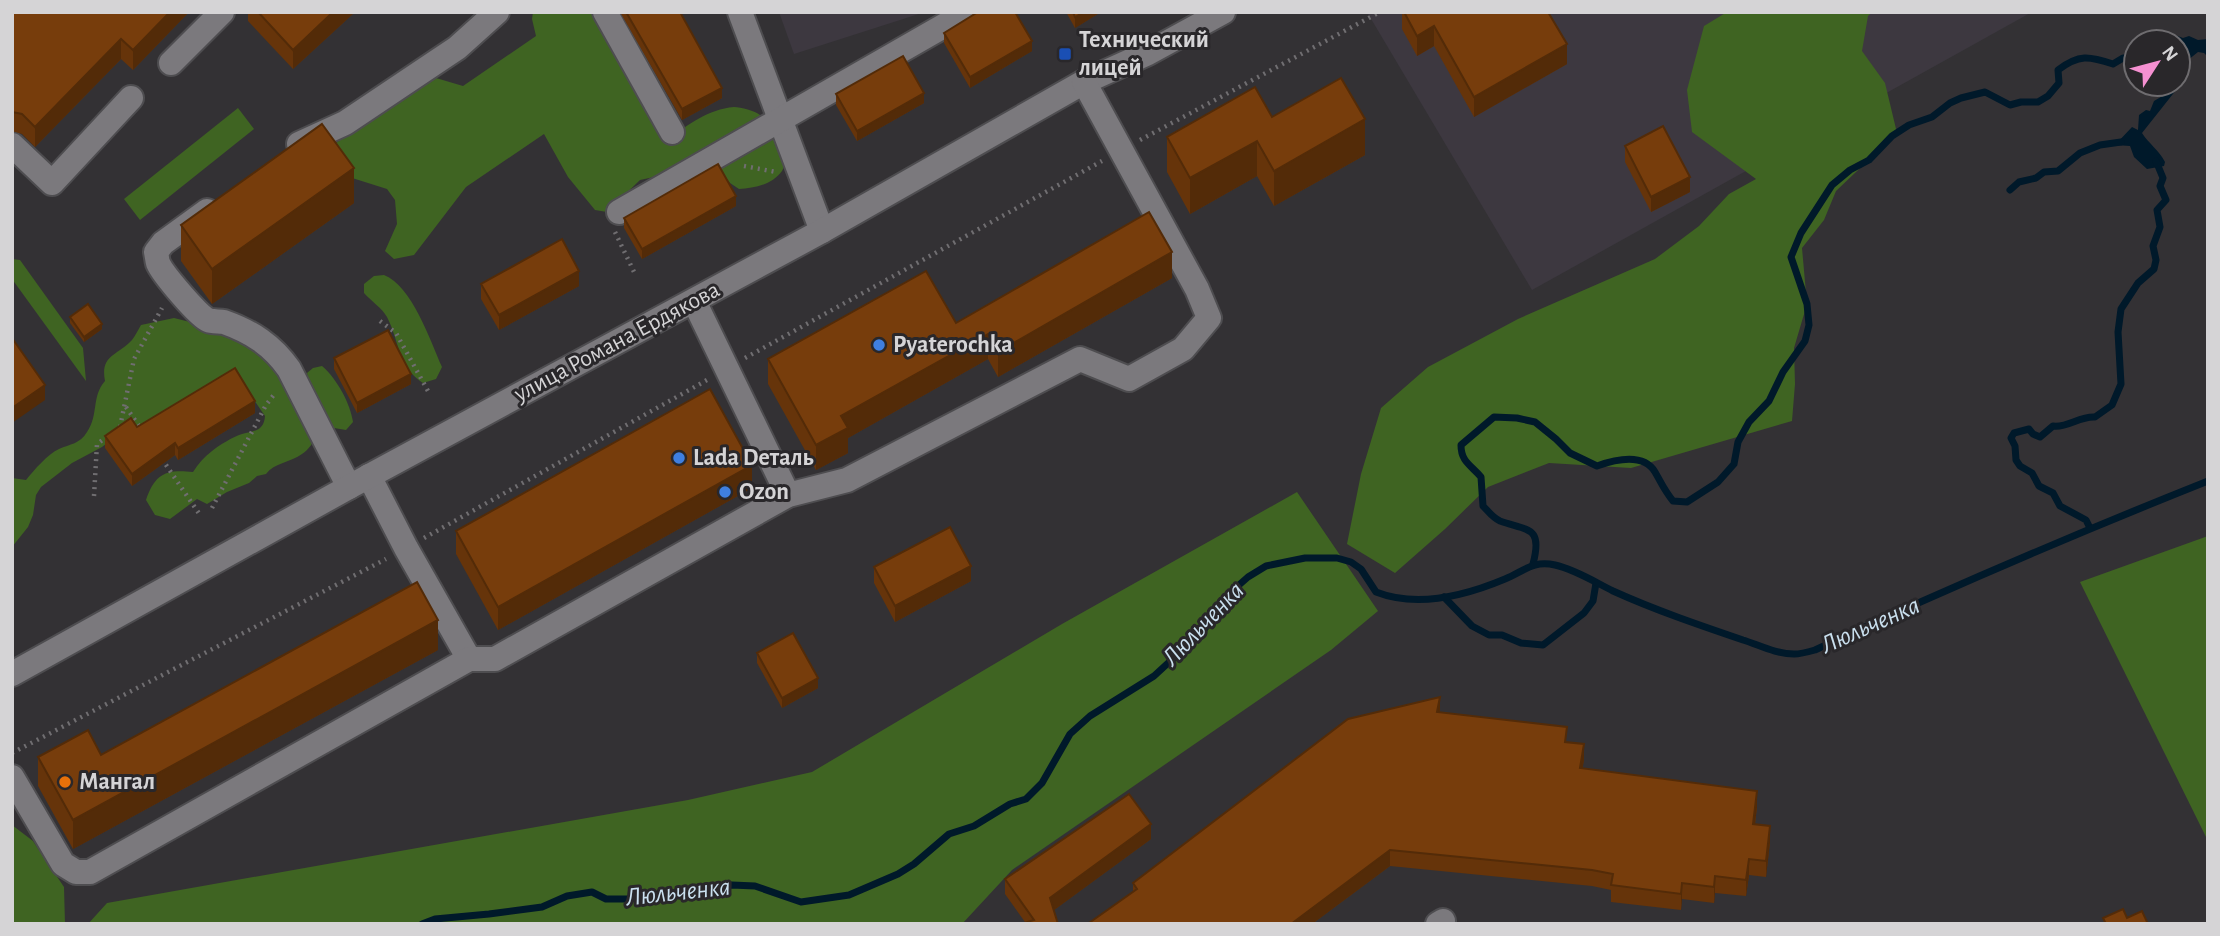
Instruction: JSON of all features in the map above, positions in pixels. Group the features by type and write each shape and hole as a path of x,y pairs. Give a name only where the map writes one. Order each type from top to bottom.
{"street":[{"path":"171,63 222,12"},
{"path":"281,157 303,142 345,123 443,58 498,12"},
{"path":"605,12 672,132"},
{"path":"740,12 822,231"},
{"path":"619,212 968,12"},
{"name":"улица Романа Ердякова","path":"12,674 822,231 1084,82 1148,53 1193,19 1223,12"},
{"path":"12,777 62,864 76,872 90,872 469,659 495,659 788,495 847,480 1080,359 1129,379 1183,349 1209,318 1197,289 1084,82"},
{"path":"12,145 52,183 131,98"},
{"path":"227,196 163,243 156,252 158,263 197,313 208,320 221,321 248,332 269,344 279,354 359,482 406,548 469,659"},
{"path":"694,301 788,495"}],"path":[{"path":"12,753 406,548 1122,150 1380,12"},
{"path":"619,212 613,228 635,274"},
{"path":"94,496 97,444 122,425 134,359 163,307"},
{"path":"380,321 396,333 428,391"},
{"path":"212,508 266,405 290,373"},
{"path":"125,406 148,439"},
{"path":"155,450 200,515"}],"shaded area":[{"path":"779,12 925,12 794,54"},
{"path":"1367,12 2032,12 1532,290"}],"green space":[{"path":"533,12 596,12 643,95 647,115 667,139 699,118 725,108 737,107 758,114 770,125 779,141 784,158 782,171 768,183 739,189 730,183 721,171 688,180 654,177 640,180 607,212 595,210 568,177 544,134 466,187 414,255 394,259 385,251 397,224 395,200 387,189 349,177 334,162 336,143 370,116 436,78 463,86 536,36"},
{"path":"1727,12 1872,12 1868,16 1862,51 1885,83 1897,133 1836,191 1824,220 1802,248 1807,304 1794,348 1792,421 1631,468 1549,463 1488,487 1395,573 1347,544 1361,474 1381,408 1428,367 1518,319 1655,259 1699,226 1729,194 1756,179 1692,132 1687,90 1704,26"},
{"path":"238,108 254,129 140,220 124,199"},
{"path":"12,259 20,260 83,348 86,381 12,279"},
{"path":"384,275 403,290 426,329 442,367 436,379 423,383 408,369 387,317 364,293 364,284 374,276"},
{"path":"174,318 250,337 285,380 289,398 297,404 317,435 311,446 298,457 207,504 197,499 170,519 155,515 146,500 157,479 175,471 193,472 218,446 263,425 265,416 247,390 147,432 129,426 41,487 36,495 28,527 12,547 12,478 26,480 50,455 81,439 91,426 98,393 105,381 107,361 132,340 141,325"},
{"path":"322,366 338,384 349,407 353,422 346,430 334,428 313,396 307,373"},
{"path":"1297,492 1378,611 1331,650 1012,870 962,924 88,924 107,903 688,800 812,772 1062,624"},
{"path":"2208,536 2208,841 2080,582"},
{"path":"12,825 33,841 64,887 65,924 12,924"}],"water":[{"path":"2192,37 2208,39 2208,57 2198,52 2192,57"},
{"path":"2170,98 2142,133 2165,162 2164,166 2147,169 2134,157 2130,146 2115,145 2132,127 2138,130 2139,115 2146,110 2150,111 2154,101"}],"building":[{"path":"12,12 170,12 133,50 121,39 35,127 22,114 12,112"},
{"path":"258,12 333,12 293,50"},
{"path":"626,12 680,12 722,88 682,109"},
{"path":"978,12 1015,12 1032,41 970,77 944,33"},
{"path":"1404,12 1548,12 1567,44 1474,97 1434,26 1417,36"},
{"path":"903,56 924,93 857,131 836,94"},
{"path":"1341,78 1365,119 1274,171 1257,141 1190,178 1167,137 1255,87 1272,117"},
{"path":"322,124 354,168 212,269 181,225"},
{"path":"1663,126 1690,177 1651,197 1625,146"},
{"path":"718,164 736,196 642,249 624,218"},
{"path":"1149,212 1172,252 998,352 988,334 841,416 848,428 816,445 768,359 926,271 956,323"},
{"path":"562,239 579,271 499,315 481,284"},
{"path":"88,304 102,324 84,337 70,317"},
{"path":"388,330 411,374 357,403 334,358"},
{"path":"12,338 45,385 12,408"},
{"path":"235,368 255,401 178,448 175,443 132,474 105,436 131,418 137,427"},
{"path":"710,389 752,465 498,607 456,531"},
{"path":"950,527 971,566 895,606 874,567"},
{"path":"417,582 438,620 73,820 38,757 88,730 101,755"},
{"path":"793,633 818,678 782,698 757,653"},
{"path":"1440,697 1437,712 1567,727 1565,742 1584,744 1580,768 1757,791 1753,824 1770,826 1766,861 1749,859 1746,880 1715,876 1714,887 1682,883 1681,894 1611,885 1613,874 1592,870 1390,850 1291,924 1089,923 1137,889 1133,883 1348,719"},
{"path":"1129,794 1151,824 1050,898 1058,924 1021,924 1034,920 1005,879"},
{"path":"2123,909 2127,918 2142,911 2148,924 2106,924 2103,918"}],"waterway":[{"path":"1533,564 1536,552 1534,536 1525,529 1497,520 1483,506 1481,477 1467,463 1461,445 1494,417 1535,422 1570,453 1597,466 1628,459 1643,462 1655,472 1673,501 1687,502 1718,482 1734,464 1738,442 1749,422 1769,401 1783,372 1805,341 1809,325 1807,304 1791,257 1801,233 1832,185 1850,170 1869,160 1892,136 1909,125 1932,117 1961,98 1985,92 2010,105 2038,102 2048,96 2059,83 2058,70 2072,61 2091,58 2113,64 2122,59"},
{"path":"2010,190 2019,182 2036,178 2044,172 2058,171 2080,153 2100,145 2121,142"},
{"path":"2090,528 2086,520 2060,506 2053,493 2039,486 2032,473 2020,466 2011,438 2014,433 2029,429 2040,437 2053,426 2095,417 2112,405 2121,384 2118,332 2121,309 2138,283 2154,269 2156,260 2153,246 2160,227 2157,210 2166,200 2160,186 2163,178 2156,161"},
{"name":"Люльченка","path":"422,924 435,919 542,907 567,896 592,892 606,899 628,899 641,896 664,897 732,885 755,886 801,902 849,895 898,874 949,834 974,826 1010,804 1026,799 1042,783 1070,734 1090,716 1154,676 1203,631 1231,592 1266,566 1305,558 1337,558 1351,562 1361,569 1376,592 1392,597 1425,599 1475,590 1535,565 1555,565 1677,617 1774,651 1797,654 1815,650 2010,563 2208,481"},
{"path":"1444,597 1472,626 1489,635 1502,635 1521,643 1543,645 1584,613 1593,601 1596,583"}],"place":[{"name":"Технический лицей","path":"1065,54"},
{"name":"Pyaterochka","path":"879,345"},
{"name":"Lada Dеталь","path":"679,458"},
{"name":"Ozon","path":"725,492"},
{"name":"Мангал","path":"65,782"}]}
